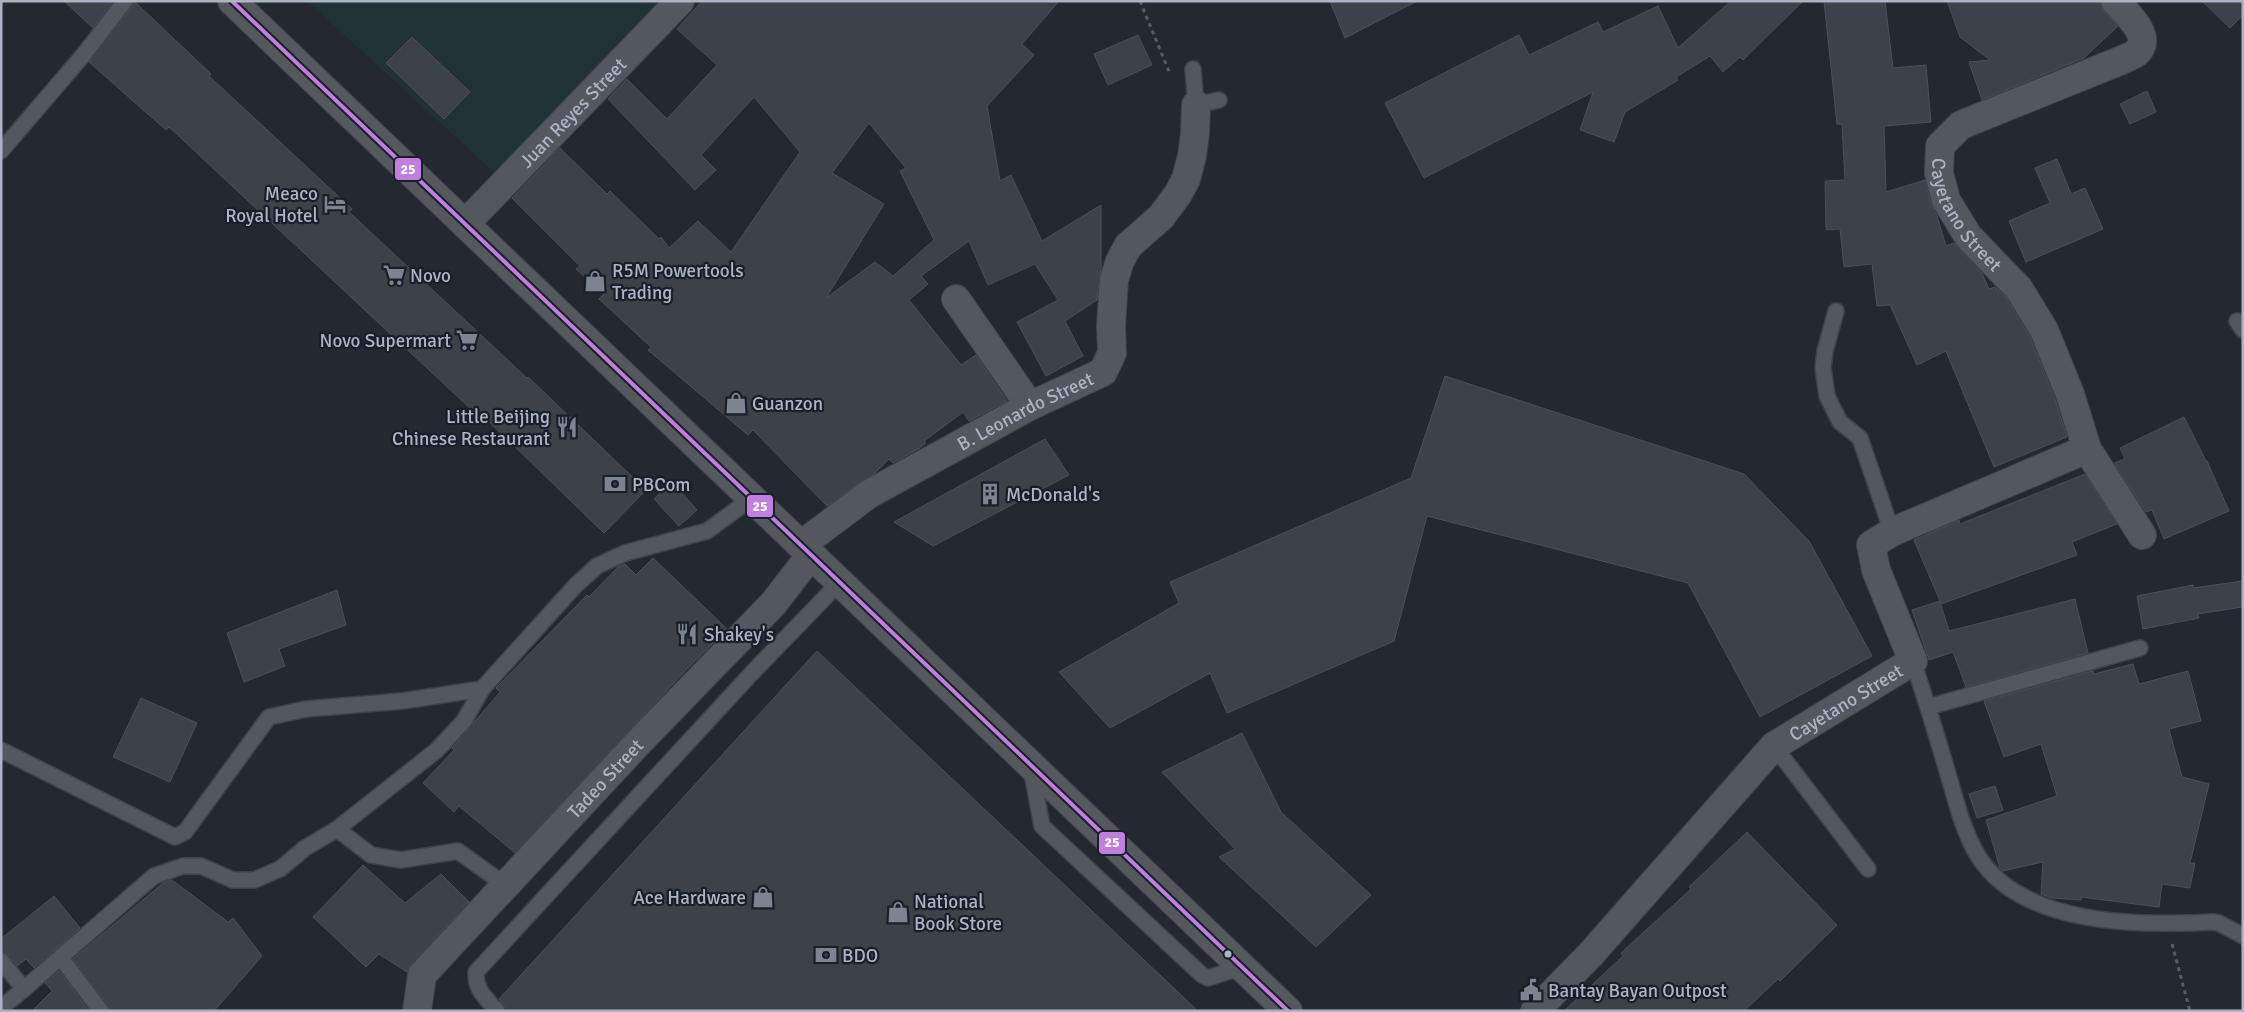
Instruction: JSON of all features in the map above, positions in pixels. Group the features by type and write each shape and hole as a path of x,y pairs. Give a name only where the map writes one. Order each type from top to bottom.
{"highway":[{"path":"232,1 1288,1011"}],"street":[{"name":"Juan Reyes Street","path":"465,224 680,1"},
{"name":"Cayetano Street","path":"2114,1 2133,20 2141,33 2142,44 2137,52 2122,60 1961,125 1940,146 1939,173 1946,200 1968,236 2019,288 2044,330 2070,394 2087,449 2142,535"},
{"name":"B. Leonardo Street","path":"806,550 870,494 1030,406 1103,372 1110,360 1114,280 1120,261 1128,246 1161,217 1178,194 1186,179 1207,102"},
{"path":"956,299 1030,406"},
{"name":"Cayetano Street","path":"1535,1011 1590,954 1774,746 1913,661 1873,560 1871,545 1892,532 2087,449"},
{"name":"Tadeo Street","path":"417,1011 422,975 638,743 773,604 806,550"}],"lane":[{"path":"1,151 85,53 125,1"},
{"path":"1193,69 1207,102"},
{"path":"1836,311 1825,351 1823,368 1827,396 1840,422 1860,438 1892,532"},
{"path":"1,1008 154,876 183,866 201,866 234,880 254,880 280,869 305,848 337,829 437,750 464,721 482,689 576,584 597,566 625,553 707,531 752,498"},
{"path":"497,1011 480,992 476,983 476,972 752,674 840,582"},
{"path":"1928,707 2140,648"},
{"path":"1913,661 1963,822 1978,855 1992,874 2016,892 2047,908 2073,916 2167,924 2213,922 2219,923 2243,936"},
{"path":"1,750 175,837 185,832 268,717 306,709 394,702 482,689"},
{"path":"1774,746 1868,869"},
{"path":"1030,764 1042,826 1202,975 1208,978 1242,967"},
{"path":"337,829 371,855 401,860 458,851 505,885"},
{"path":"61,958 101,1011"},
{"path":"1,961 24,989"}],"path":[{"path":"1140,1 1171,76 1207,102"},
{"path":"2167,924 2190,1011"}],"shaded area":[{"path":"307,1 664,1 496,174"}],"building":[{"path":"64,1 113,1 93,28"},
{"path":"134,1 211,74 209,76 352,209 349,212 528,377 646,490 604,533 475,408 473,411 169,127 166,130 89,62 132,7"},
{"path":"702,1 1059,1 1022,44 1034,55 987,106 1000,181 1011,175 1042,241 1101,205 1101,268 1097,300 1065,321 1083,356 1046,376 1017,322 1058,300 1035,264 988,285 969,241 921,276 928,284 909,300 961,365 976,355 1007,401 969,421 963,412 924,441 926,443 918,449 893,463 889,459 875,473 827,506 753,430 748,435 648,350 651,347 599,299 604,294 576,269 580,266 512,198 560,148 607,194 610,191 659,239 661,237 669,248 698,221 731,252 800,152 754,97 701,155 716,170 695,190 608,99 627,79 667,119 717,65 677,29","holes":["869,123 906,168 900,171 934,240 893,276 875,262 826,298 884,204 832,173"]},
{"path":"1330,1 1417,1 1345,38"},
{"path":"1731,1 1803,1 1743,60 1740,57 1723,72 1710,56 1676,77 1678,80 1625,112 1614,142 1580,130 1593,92 1424,178 1385,103 1519,35 1529,55 1598,22 1603,32 1658,6 1678,48"},
{"path":"1824,1 1885,1 1893,68 1926,65 1931,122 1884,126 1886,192 1925,180 1931,204 1937,216 1946,246 1954,243 1982,273 1989,289 1995,287 2007,299 2030,337 2055,399 2067,437 1994,467 1946,351 1917,365 1890,305 1877,306 1872,264 1844,267 1840,229 1826,230 1825,181 1845,180 1842,124 1837,124"},
{"path":"1947,1 2098,1 2104,12 2118,26 2084,58 1982,100 1969,62 1990,60 1960,37"},
{"path":"2202,1 2243,1 2243,15 2230,28"},
{"path":"1138,35 1152,65 1108,85 1094,54"},
{"path":"412,37 470,92 444,119 386,63"},
{"path":"2147,91 2156,112 2130,124 2120,104"},
{"path":"2057,159 2071,194 2085,188 2103,229 2026,262 2009,221 2050,203 2035,168"},
{"path":"1445,376 1744,474 1809,541 1872,656 1760,717 1688,583 1427,516 1394,641 1227,713 1210,673 1110,728 1059,672 1179,603 1170,582 1411,478"},
{"path":"2184,417 2207,461 2229,511 2164,539 2152,510 2146,512 2114,463 2125,459 2120,448"},
{"name":"McDonald's","path":"1045,439 1069,475 933,546 894,522"},
{"path":"2085,474 2117,524 2072,542 2077,555 1941,604 1940,602 1949,631 2075,599 2088,653 1966,687 1953,652 1929,660 1912,610 1940,601 1914,540 1959,520 1960,524"},
{"path":"672,482 697,510 679,526 654,499"},
{"path":"653,558 727,629 685,671 515,853 459,806 454,812 423,783 454,750 452,748 500,692 496,688 587,595 589,597 618,567 625,564 636,575"},
{"path":"2243,581 2243,607 2198,614 2199,618 2143,629 2137,596 2193,585 2193,588"},
{"path":"337,590 346,625 279,649 285,666 244,682 227,633"},
{"path":"817,651 1198,1011 509,1011 499,999"},
{"path":"2133,664 2139,684 2188,671 2201,721 2169,729 2182,777 2209,784 2190,863 2195,863 2190,888 2162,884 2159,907 2081,897 2081,900 2052,898 2041,894 2043,862 2003,871 2000,868 1986,820 2057,796 2041,744 2004,757 1984,701 2093,671 2094,674"},
{"path":"141,698 197,723 170,782 113,757"},
{"path":"1242,733 1281,812 1371,895 1316,947 1219,857 1235,849 1162,772"},
{"path":"1995,786 2003,810 1977,818 1969,794"},
{"path":"1747,832 1837,925 1780,981 1778,979 1744,1011 1564,1011 1623,956 1621,953 1691,889 1689,887"},
{"path":"363,865 405,903 441,874 469,902 411,964 407,972 379,954 366,967 313,917"},
{"path":"172,880 228,922 233,918 262,956 214,1011 110,1011 108,1005 73,959 163,883"},
{"path":"54,896 80,928 34,968 26,959 17,966 8,955 1,952 1,939"},
{"path":"59,971 89,1011 32,1011 52,991 45,983"}],"transit line":[{"name":"25","path":"232,1 1288,1011"}],"place":[{"name":"Meaco Royal Hotel","path":"335,204"},
{"name":"Novo","path":"394,275"},
{"name":"R5M Powertools Trading","path":"595,281"},
{"name":"Novo Supermart","path":"467,340"},
{"name":"Guanzon","path":"736,403"},
{"name":"Little Beijing Chinese Restaurant","path":"567,427"},
{"name":"PBCom","path":"615,484"},
{"name":"McDonald's","path":"990,494"},
{"name":"Shakey's","path":"687,634"},
{"name":"Ace Hardware","path":"763,897"},
{"name":"National Book Store","path":"898,912"},
{"name":"BDO","path":"826,955"},
{"name":"Bantay Bayan Outpost","path":"1531,990"}]}
